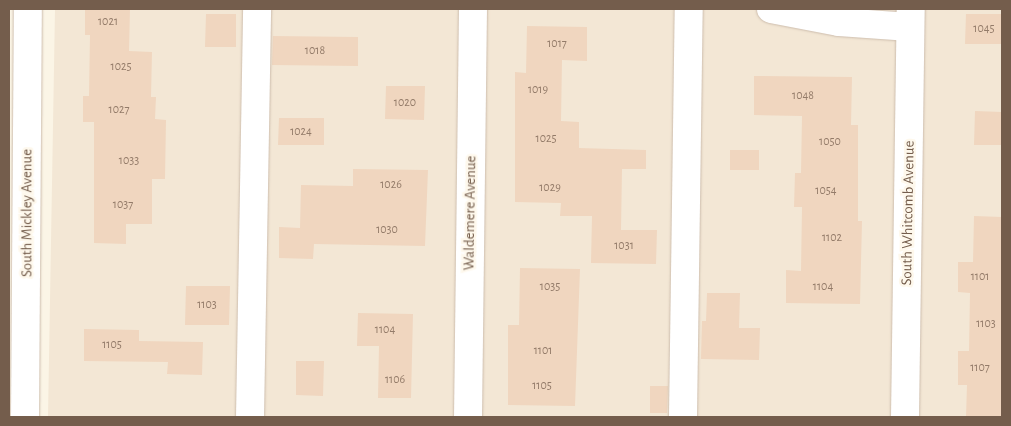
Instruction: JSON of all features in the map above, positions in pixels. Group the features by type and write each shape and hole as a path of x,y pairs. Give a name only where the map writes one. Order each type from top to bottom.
{"street":[{"name":"South Mickley Avenue","path":"25,417 28,9"},
{"path":"250,417 257,9"},
{"name":"Waldemere Avenue","path":"468,417 473,9"},
{"path":"683,417 688,9"},
{"path":"771,9 839,22 910,18"},
{"name":"South Whitcomb Avenue","path":"905,417 910,18"}],"shaded area":[{"path":"55,9 1002,9 1002,417 48,417"}],"building":[{"path":"85,9 130,9 129,51 152,52 151,97 156,97 155,119 166,120 165,179 152,179 152,224 126,224 126,244 94,243 94,122 83,122 83,96 89,96 90,35 85,35"},
{"path":"206,14 236,14 236,47 205,47"},
{"path":"966,14 1002,14 1002,44 965,44"},
{"path":"527,26 587,27 587,61 562,60 561,121 579,122 579,148 646,150 646,169 622,169 621,230 657,230 656,264 591,263 592,216 560,216 561,203 515,202 515,72 526,73"},
{"path":"273,36 358,37 358,66 272,65"},
{"path":"754,76 852,77 851,125 858,125 858,221 862,221 860,304 786,303 786,270 801,271 802,207 794,207 795,173 801,173 802,116 754,115"},
{"path":"386,86 425,86 424,120 385,119"},
{"path":"975,111 1002,112 1002,145 974,145"},
{"path":"279,118 324,118 324,145 278,145"},
{"path":"730,150 759,150 759,170 730,170"},
{"path":"353,169 428,170 425,246 314,244 313,259 279,258 279,227 300,228 301,185 353,186"},
{"path":"974,216 1002,217 1002,417 966,417 967,385 958,385 958,351 969,351 970,293 958,292 958,262 973,262"},
{"path":"520,268 580,269 575,406 508,405 508,325 519,325"},
{"path":"186,286 230,286 229,325 185,325"},
{"path":"707,293 740,293 739,328 760,328 759,360 701,359 702,321 706,321"},
{"path":"358,313 413,314 411,398 378,398 379,346 357,346"},
{"path":"84,329 139,330 139,341 203,342 202,375 167,374 168,362 84,361"},
{"path":"296,361 324,361 323,396 296,395"},
{"path":"650,386 668,386 667,413 650,413"}]}
